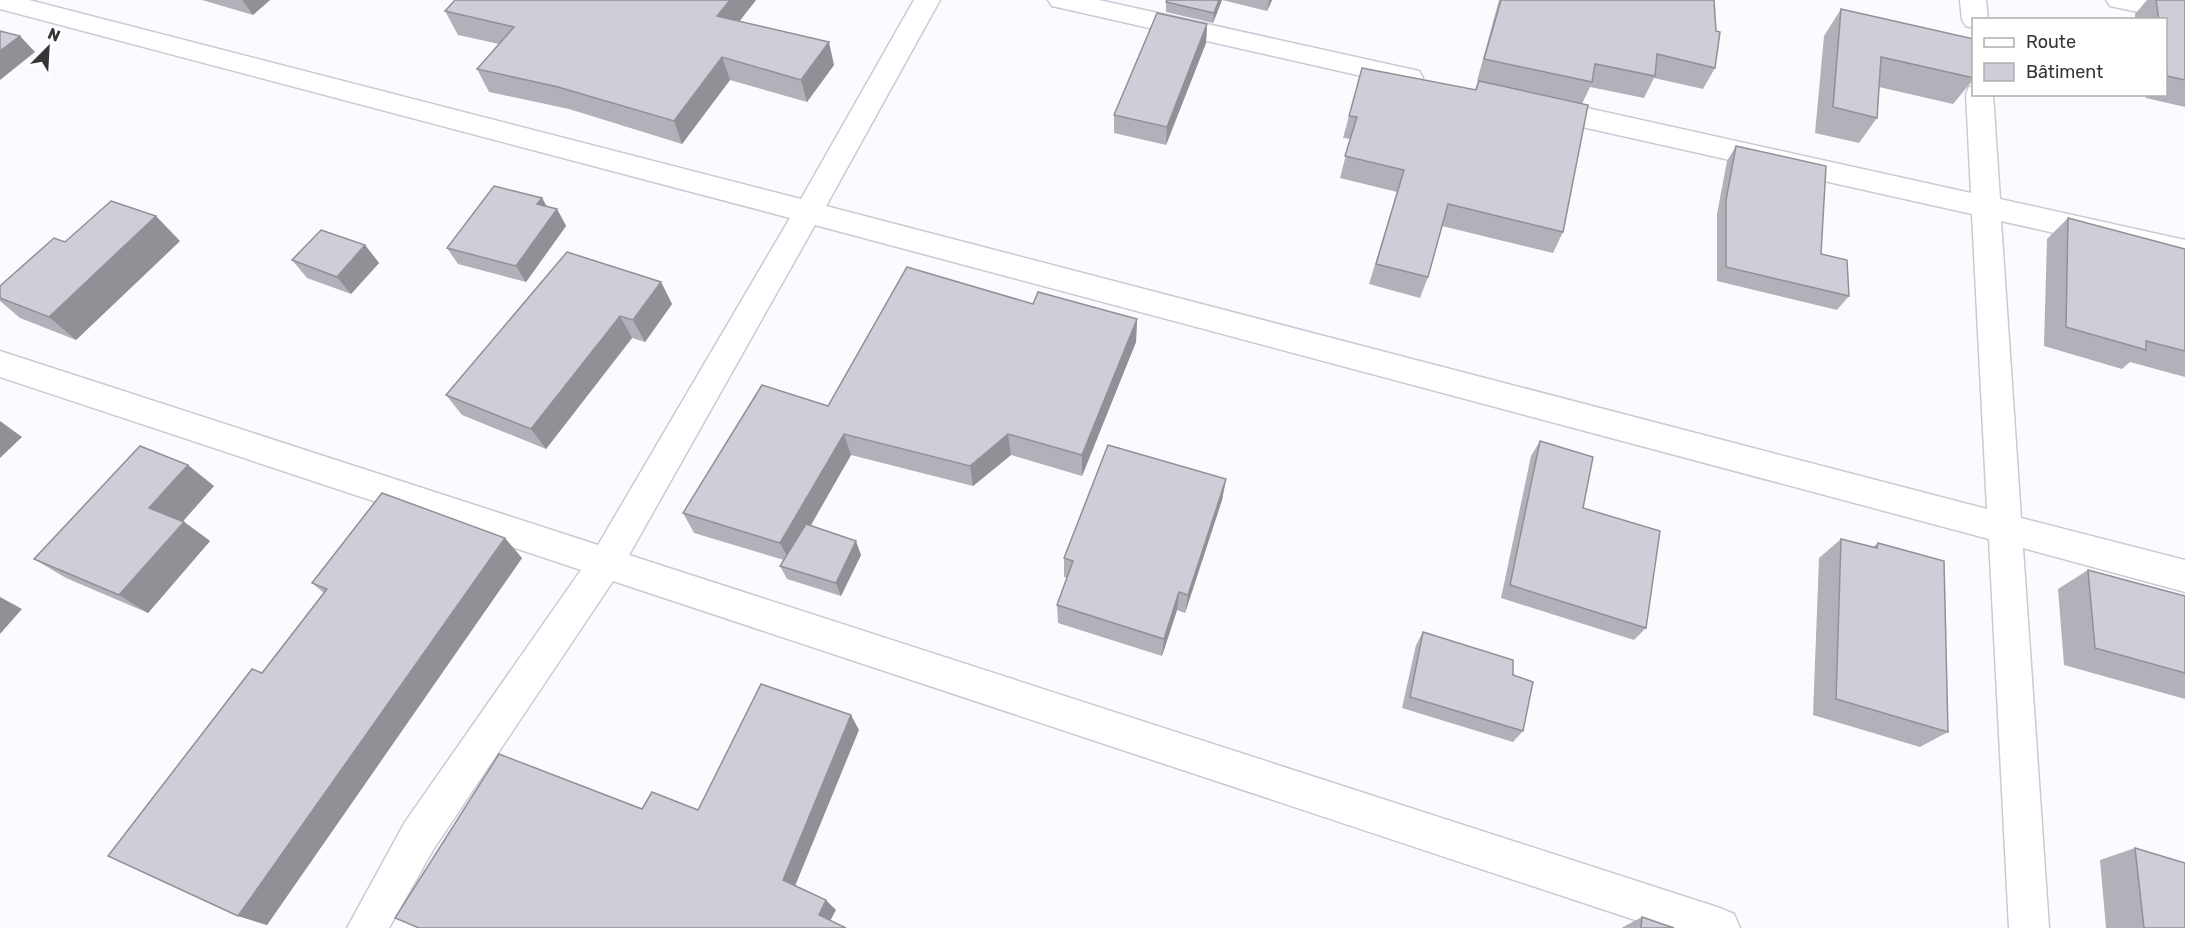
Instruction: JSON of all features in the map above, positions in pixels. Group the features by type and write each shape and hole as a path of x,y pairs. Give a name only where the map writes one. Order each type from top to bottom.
{"street":[{"path":"367,928 419,836 605,564 927,0"},
{"path":"1061,0 1431,83"},
{"path":"1973,0 1975,18"},
{"path":"2119,0 2185,13"},
{"path":"0,1 2185,576"},
{"path":"1979,96 2029,928"},
{"path":"1523,104 2185,251"},
{"path":"0,364 1720,928"}],"building":[{"path":"455,0 730,0 717,16 829,42 801,80 722,57 674,121 558,87 477,69 514,27 445,11"},
{"path":"1167,0 1219,0 1214,13 1166,2"},
{"path":"1501,0 1714,0 1716,31 1720,32 1715,68 1657,54 1655,76 1595,64 1592,82 1484,59"},
{"path":"2156,0 2185,0 2185,80 2167,76 2167,18 2159,18"},
{"path":"1841,9 1972,39 1972,78 1881,57 1877,118 1833,107"},
{"path":"1157,13 1207,24 1167,127 1114,115"},
{"path":"0,31 20,36 0,51"},
{"path":"1362,68 1476,90 1479,81 1588,105 1563,232 1448,204 1428,277 1376,264 1404,170 1345,156 1357,117 1349,116"},
{"path":"1736,146 1826,166 1821,254 1847,260 1849,296 1726,267 1726,200"},
{"path":"494,186 542,198 537,204 557,209 516,266 447,248"},
{"path":"111,201 156,216 49,317 0,298 0,286 54,238 65,242"},
{"path":"2068,218 2185,249 2185,351 2146,341 2146,350 2066,327"},
{"path":"321,230 365,245 337,277 292,260"},
{"path":"567,252 661,282 633,320 620,316 531,429 446,395"},
{"path":"907,267 1033,304 1038,292 1137,319 1082,455 1008,434 970,466 844,434 780,543 683,513 762,385 828,406"},
{"path":"1540,441 1593,457 1583,508 1660,531 1646,628 1510,585"},
{"path":"1108,445 1226,479 1188,595 1179,592 1164,639 1057,605 1073,561 1064,558"},
{"path":"140,446 188,465 149,508 184,522 119,595 34,559"},
{"path":"382,493 505,538 238,916 108,856 252,669 262,673 327,589 312,583"},
{"path":"806,524 856,541 836,583 780,566"},
{"path":"1841,539 1877,548 1878,543 1944,561 1948,732 1836,699"},
{"path":"2088,570 2185,596 2185,673 2095,648"},
{"path":"1423,632 1513,660 1513,675 1533,682 1523,731 1410,697"},
{"path":"761,684 851,715 783,880 826,900 819,915 846,928 419,928 395,918 499,754 642,809 652,792 698,810"},
{"path":"2135,848 2185,863 2185,928 2144,928"},
{"path":"1642,917 1674,928 1641,928"}]}
